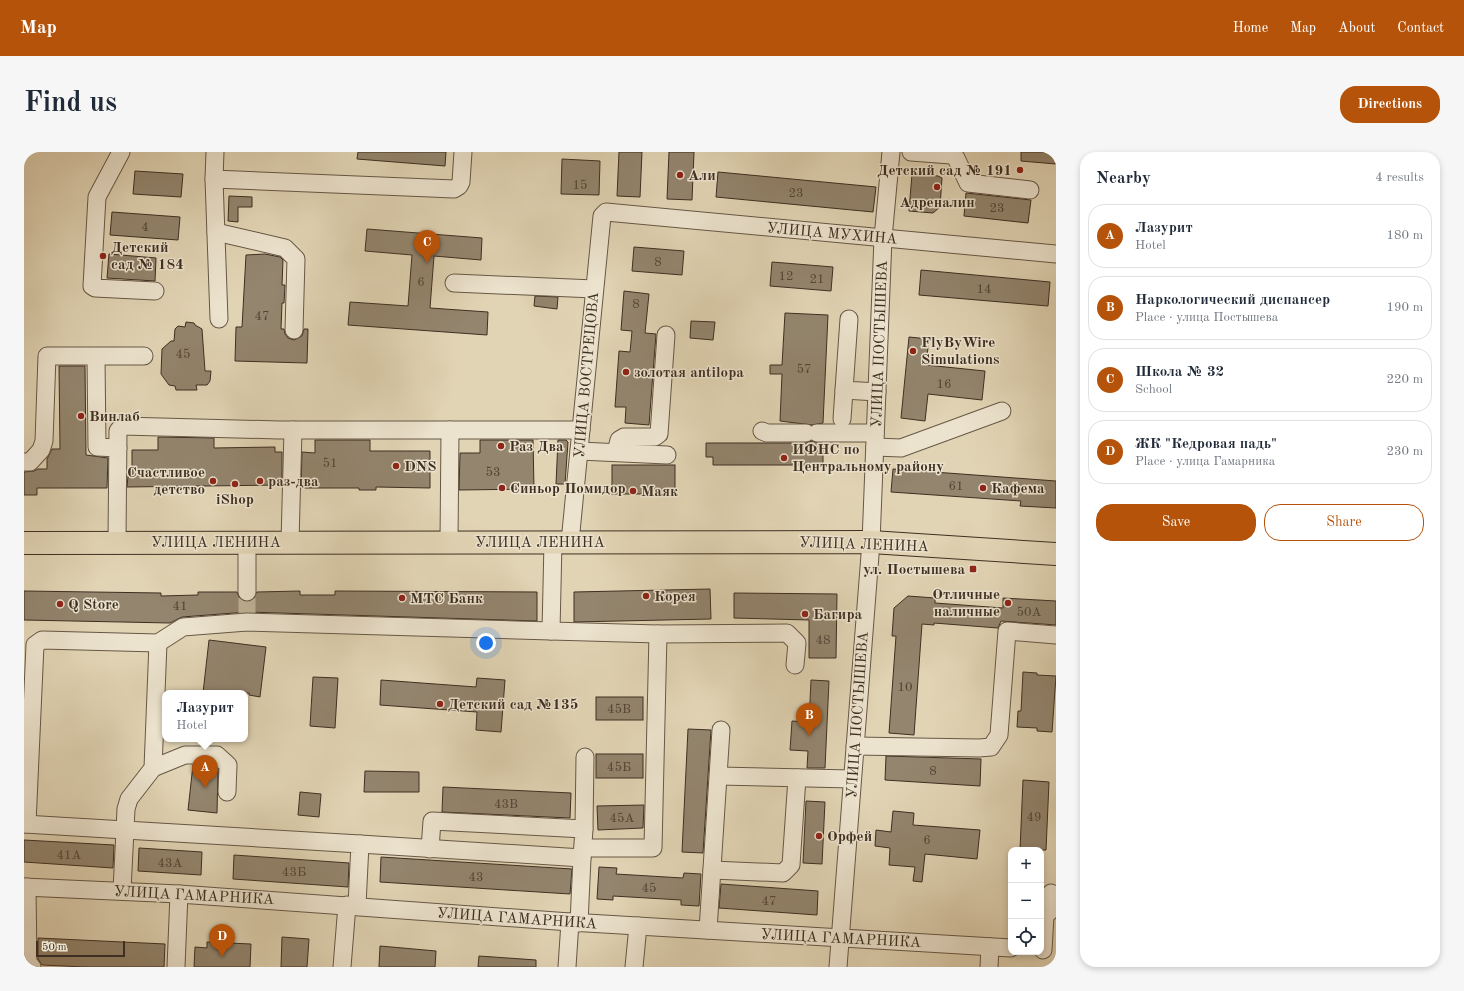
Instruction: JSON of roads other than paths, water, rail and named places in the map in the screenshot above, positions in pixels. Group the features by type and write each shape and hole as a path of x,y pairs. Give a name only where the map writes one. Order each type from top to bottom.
{"main road":[{"name":"УЛИЦА ЛЕНИНА","path":"24,543 871,542 1056,554"}],"street":[{"path":"121,152 97,198 92,286 96,288 155,291"},
{"path":"215,152 214,179 218,319"},
{"path":"214,179 454,189 459,186 461,182 463,152"},
{"name":"УЛИЦА ПОСТЫШЕВА","path":"838,967 871,542 883,238 891,152"},
{"path":"911,152 951,155 956,158 968,183 1030,190"},
{"name":"УЛИЦА МУХИНА","path":"609,212 1056,254"},
{"name":"УЛИЦА ВОСТРЕЦОВА","path":"551,631 562,542 579,451 602,216 609,212"},
{"path":"216,232 285,248 296,259 294,330"},
{"path":"454,283 594,289"},
{"path":"842,419 849,319"},
{"path":"616,452 618,440 624,437 655,437 658,434 666,335"},
{"path":"24,462 30,462 36,457 44,441 46,357 144,356"},
{"path":"96,357 97,447 118,448"},
{"path":"844,390 877,392"},
{"path":"762,431 767,433 811,433 875,440 901,448 1002,411"},
{"path":"117,542 118,431 119,428 125,425 293,430 581,430"},
{"path":"290,542 293,430"},
{"path":"449,542 450,430"},
{"path":"579,451 667,455"},
{"path":"247,543 247,592"},
{"path":"658,634 653,848 582,853 430,848 25,824 36,644 42,640 52,639 158,643 183,627 247,618 658,634 787,633 797,642 795,665"},
{"path":"855,746 991,747 999,735 1007,631 1056,636"},
{"path":"154,768 158,643"},
{"path":"708,930 721,730"},
{"path":"122,890 126,809 129,800 154,768 185,755 217,755 228,764 227,792"},
{"path":"567,967 582,853 584,828 585,757"},
{"path":"719,776 852,779"},
{"path":"712,870 783,873 791,865 797,778"},
{"path":"430,848 432,821 584,828"},
{"path":"342,967 360,844"},
{"path":"26,887 28,962 32,967"},
{"name":"УЛИЦА ГАМАРНИКА","path":"26,887 122,890 352,905 574,922 1008,948"},
{"path":"1047,950 1045,916 1050,911 1051,893"},
{"path":"176,967 179,894"},
{"path":"634,967 638,926"},
{"path":"989,967 990,947"}],"tunnel":[{"path":"247,592 247,615"}],"place":[{"name":"Детский сад № 191","path":"1020,170"},
{"name":"Али","path":"680,175"},
{"name":"Адреналин","path":"937,187"},
{"name":"Детский сад № 184","path":"103,256"},
{"name":"Школа № 32","path":"427,263"},
{"name":"FlyByWire Simulations","path":"913,351"},
{"name":"золотая antilopa","path":"626,372"},
{"name":"Винлаб","path":"81,416"},
{"name":"Раз Два","path":"501,446"},
{"name":"ИФНС по Центральному району","path":"784,458"},
{"name":"DNS","path":"396,466"},
{"name":"Счастливое детство","path":"213,481"},
{"name":"раз-два","path":"260,481"},
{"name":"iShop","path":"235,484"},
{"name":"Синьор Помидор","path":"502,488"},
{"name":"Кафема","path":"983,488"},
{"name":"Маяк","path":"633,491"},
{"name":"ул. Постышева","path":"973,569"},
{"name":"Корея","path":"646,596"},
{"name":"МТС Банк","path":"402,598"},
{"name":"Отличные наличные","path":"1008,603"},
{"name":"Q Store","path":"60,604"},
{"name":"Багира","path":"805,614"},
{"name":"Детский сад №135","path":"440,704"},
{"name":"Наркологический диспансер","path":"809,736"},
{"name":"Лазурит","path":"205,788"},
{"name":"Орфей","path":"819,836"},
{"name":"ЖК \"Кедровая падь\"","path":"222,957"}]}
